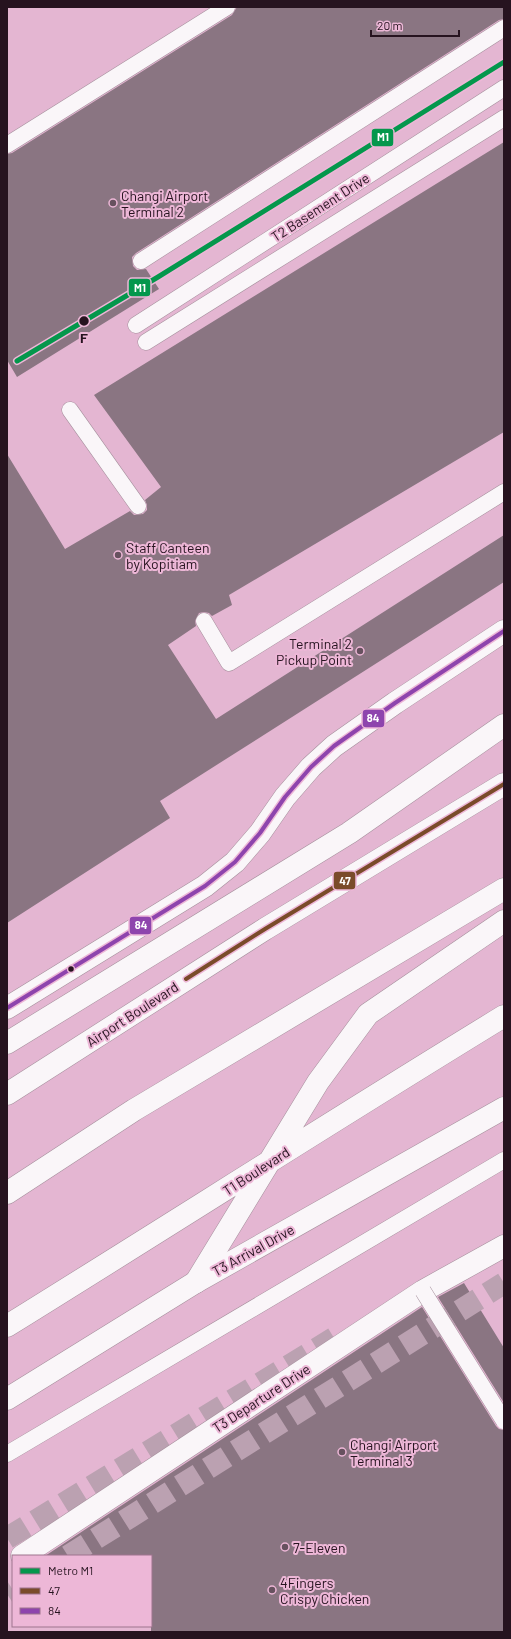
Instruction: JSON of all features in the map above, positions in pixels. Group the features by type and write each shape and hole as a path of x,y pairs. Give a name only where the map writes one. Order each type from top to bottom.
{"main road":[{"path":"7,1008 205,886 234,862 260,833 285,797 312,767 334,746 395,702 504,631"},
{"path":"7,1043 350,833 504,725"},
{"name":"Airport Boulevard","path":"7,1094 265,929 504,784"},
{"path":"7,1193 134,1110 504,889"},
{"path":"196,1282 318,1082 368,1014 504,921"},
{"name":"T1 Boulevard","path":"7,1326 213,1198 345,1113 504,1016"},
{"name":"T3 Arrival Drive","path":"7,1399 196,1282 504,1108"},
{"name":"T3 Departure Drive","path":"24,1555 423,1291 504,1246"}],"lane":[{"path":"7,145 228,7"},
{"path":"141,261 504,28"},
{"name":"T2 Basement Drive","path":"136,326 504,88"},
{"path":"146,342 504,118"},
{"path":"70,410 138,506"},
{"path":"204,621 229,663 504,492"},
{"path":"7,1454 504,1160"},
{"path":"423,1291 504,1421"}],"shaded area":[{"path":"7,7 504,7 504,1632 7,1632"}],"building":[{"name":"Changi Airport Terminal 2","path":"237,7 504,7 504,19 499,20 136,253 132,257 133,266 137,270 146,269 159,289 17,377 7,360 7,154 12,153 232,15"},
{"path":"504,142 504,432 229,595 232,605 212,616 209,613 199,613 195,621 196,626 168,645 216,719 504,535 504,582 160,801 170,818 7,923 7,454 65,549 130,511 134,515 143,514 147,510 145,500 161,487 94,395"},
{"path":"464,1283 504,1348 504,1403 438,1297"},
{"name":"Changi Airport Terminal 3","path":"422,1307 496,1426 499,1429 504,1430 504,1632 151,1632 152,1555 47,1555"}],"tunnel":[{"path":"70,1555 504,1283"},
{"path":"7,1538 334,1338"},
{"path":"7,1594 12,1591"}],"metro line":[{"name":"M1","path":"17,361 158,277 504,62"}],"transit line":[{"name":"84","path":"7,1008 205,886 235,862 260,833 285,797 311,767 334,746 395,703 504,631"},
{"name":"47","path":"186,979 265,929 504,784"}],"place":[{"name":"Changi Airport Terminal 2","path":"113,203"},
{"name":"F","path":"84,321"},
{"name":"Staff Canteen by Kopitiam","path":"118,555"},
{"name":"Terminal 2 Pickup Point","path":"360,651"},
{"name":"Changi Airport Terminal 3","path":"342,1452"},
{"name":"7-Eleven","path":"285,1547"},
{"name":"4Fingers Crispy Chicken","path":"272,1590"}]}
